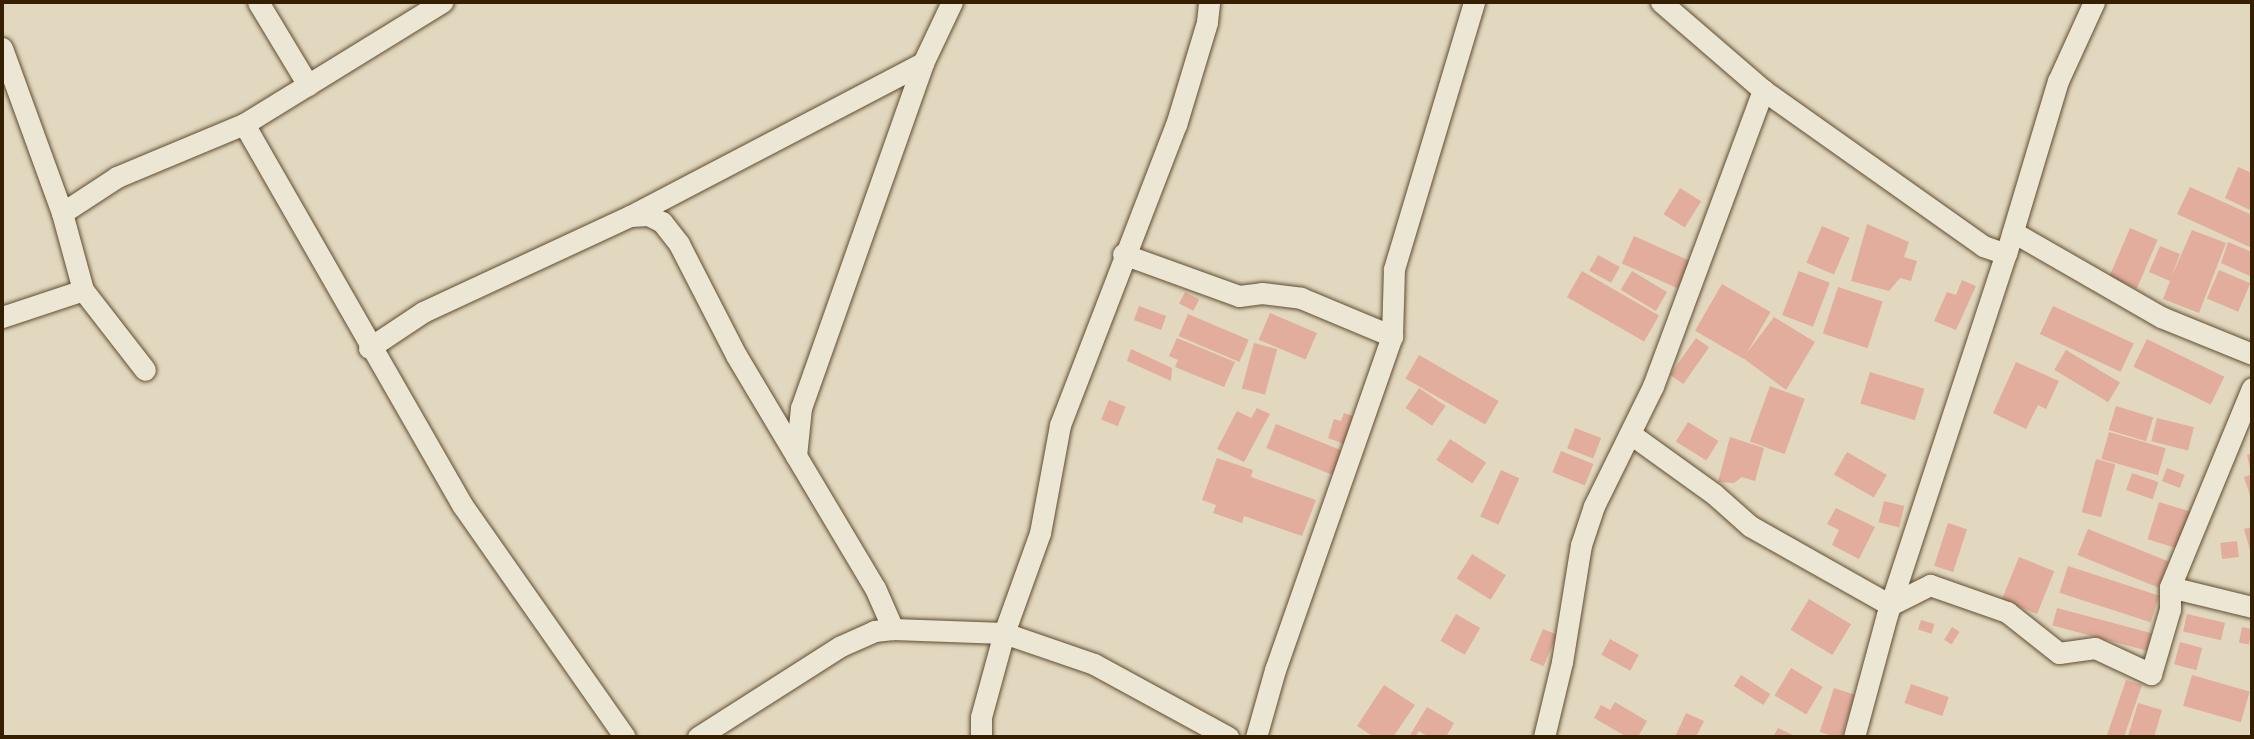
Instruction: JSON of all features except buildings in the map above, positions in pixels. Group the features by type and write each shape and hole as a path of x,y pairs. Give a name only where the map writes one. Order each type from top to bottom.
{"street":[{"path":"258,2 308,85"},
{"path":"62,213 117,177 244,124 442,2"},
{"path":"797,462 794,448 801,408 923,63 952,2"},
{"path":"981,737 981,717 1004,633 1040,533 1060,425 1123,254 1176,125 1207,22 1209,2"},
{"path":"1256,737 1275,670 1392,336 1394,269 1474,2"},
{"path":"1661,2 1763,90 1983,246 2006,254"},
{"path":"1853,737 1890,604 2006,254 2058,81 2094,2"},
{"path":"2,48 31,140 62,213 83,290 145,370"},
{"path":"369,348 423,312 630,216 923,63"},
{"path":"1544,737 1562,662 1581,545 1594,506 1632,435 1763,90"},
{"path":"244,124 369,348 463,506 625,737"},
{"path":"630,216 648,215 662,222 679,244 797,462 875,588 893,629"},
{"path":"2013,232 2140,306 2252,354"},
{"path":"1123,254 1239,296 1262,293 1301,298 1392,336"},
{"path":"2,317 83,290"},
{"path":"1890,604 1930,585 2007,612 2059,653 2095,648 2151,674 2169,610 2170,587 2252,388"},
{"path":"1632,435 1714,494 1750,526 1890,604"},
{"path":"2170,587 2252,607"},
{"path":"698,737 841,646 874,631 893,629 1004,633 1094,664 1228,737"}]}
